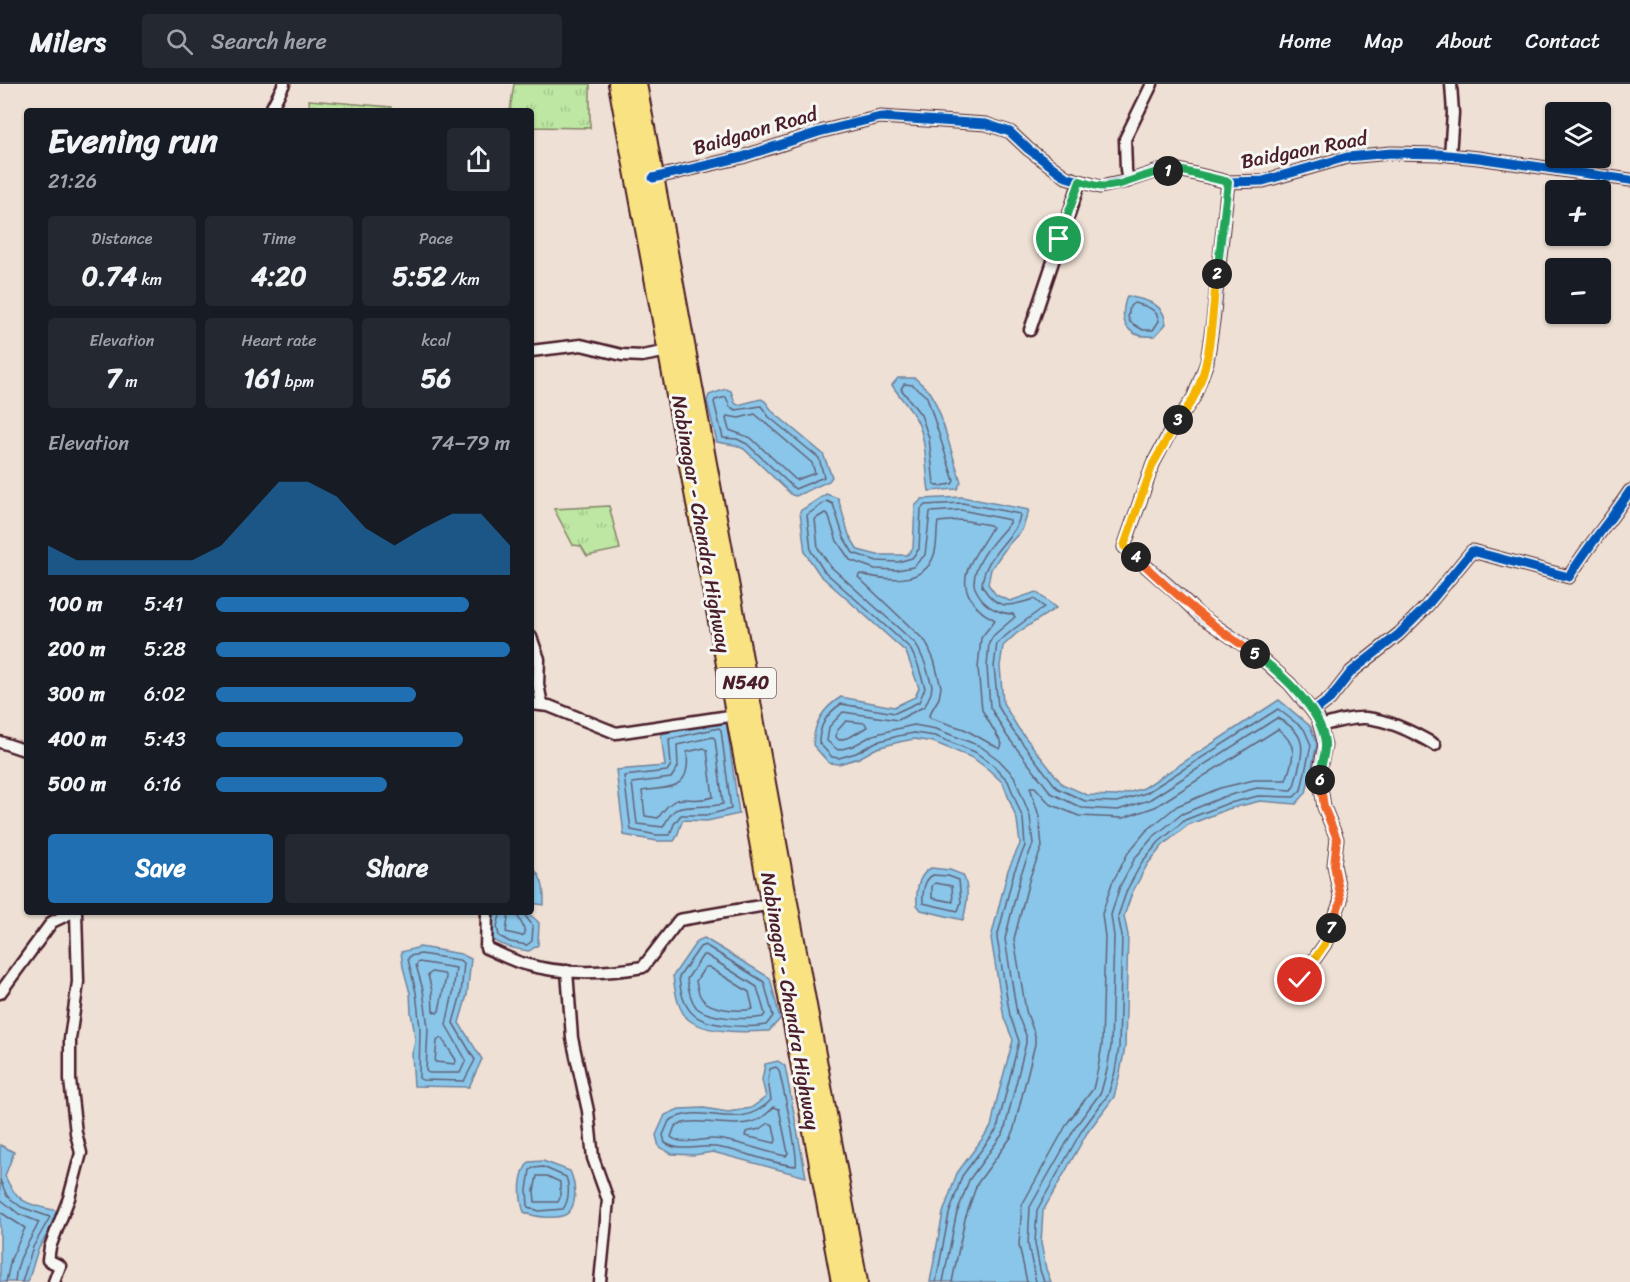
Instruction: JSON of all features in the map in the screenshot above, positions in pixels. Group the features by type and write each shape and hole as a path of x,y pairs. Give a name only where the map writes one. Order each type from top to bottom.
{"highway":[{"name":"Nabinagar - Chandra Highway","path":"620,84 842,1282"},
{"name":"Nabinagar - Chandra Highway","path":"636,84 683,350 857,1282"}],"street":[{"path":"272,108 284,84"},
{"path":"1128,181 1125,139 1152,84"},
{"path":"1450,84 1453,113 1450,156"},
{"name":"Baidgaon Road","path":"653,178 742,157 819,132 880,117 986,124 1010,132 1028,149 1066,177 1100,187 1158,171 1179,170 1228,182 1263,181 1347,157 1391,153 1520,163 1630,180"},
{"path":"1030,330 1080,181"},
{"path":"1228,182 1207,362 1194,397 1170,432 1153,464 1124,546 1199,615 1258,655 1290,684 1318,718 1325,745 1319,774 1324,807 1337,839 1334,865 1341,900 1325,944 1290,994"},
{"path":"534,351 581,345 622,355 642,356 669,351"},
{"path":"1313,712 1330,699 1352,672 1398,634 1426,607 1472,551 1569,577 1582,554 1611,519 1630,491"},
{"path":"534,645 539,659 537,705 549,706 616,733 736,715"},
{"path":"1320,726 1344,719 1366,718 1384,721 1436,745"},
{"path":"0,742 24,750"},
{"path":"487,915 486,948 520,963 567,971 614,972 643,967 679,920 772,904"},
{"path":"0,993 52,922 68,915"},
{"path":"54,1282 60,1266 48,1260 50,1247 69,1198 81,1153 76,1133 70,1080 70,1039 78,982 75,915"},
{"path":"567,971 572,1038 588,1111 593,1158 608,1200 600,1282"}],"green space":[{"path":"514,84 590,84 590,128 534,127 534,108 510,108"},
{"path":"309,100 391,107 391,108 310,108"},
{"path":"609,506 620,549 587,556 581,546 573,545 554,509"}],"water":[{"path":"1127,296 1152,303 1162,311 1166,324 1155,336 1137,335 1127,326 1124,320 1124,305"},
{"path":"898,378 915,378 931,393 940,414 961,482 957,489 929,491 922,433 915,417 892,385"},
{"path":"726,389 731,391 738,405 761,399 765,401 773,412 823,454 832,477 829,481 796,496 792,495 744,449 717,442 707,401 709,395"},
{"path":"826,494 838,498 849,535 858,550 877,555 907,555 913,548 915,506 922,499 962,497 1029,510 1022,530 991,569 988,584 996,595 1010,601 1036,592 1056,608 1017,633 1003,646 1000,666 1003,703 1018,728 1062,784 1087,795 1117,796 1144,788 1279,700 1310,726 1317,744 1306,793 1296,804 1260,801 1228,809 1188,825 1163,845 1147,865 1132,893 1124,916 1128,935 1125,1047 1120,1073 1114,1097 1087,1133 1043,1211 1041,1243 1051,1282 930,1282 943,1213 957,1173 991,1127 1013,1040 1004,1018 991,938 1008,870 1020,844 1017,820 1003,783 989,770 973,758 933,742 914,739 899,742 877,748 859,758 839,764 829,763 813,745 820,717 841,697 894,707 915,697 919,688 906,652 820,575 805,553 800,511"},
{"path":"726,720 739,814 707,821 683,820 674,841 657,841 624,835 616,770 665,766 661,734"},
{"path":"931,868 950,870 963,875 967,903 963,920 921,910 917,905 919,884 923,875"},
{"path":"534,870 542,882 544,905 534,903"},
{"path":"495,915 531,915 539,923 538,945 529,951 506,946 493,940 491,926"},
{"path":"704,938 770,978 780,1019 769,1031 717,1030 697,1025 685,1016 677,1000 673,976 697,941"},
{"path":"420,947 461,954 471,959 467,995 459,1023 482,1059 469,1087 414,1086 412,1054 415,1042 414,1029 410,993 401,952"},
{"path":"778,1061 785,1066 806,1177 713,1152 694,1155 672,1154 659,1147 656,1135 665,1115 679,1109 704,1108 728,1112 751,1108 766,1097 762,1080 765,1064"},
{"path":"0,1145 14,1152 5,1176 15,1193 34,1205 61,1212 38,1249 28,1282 0,1282"},
{"path":"543,1161 570,1171 575,1198 572,1208 565,1215 547,1217 524,1212 520,1193 525,1167 529,1162"}],"cycle path":[{"path":"653,178 742,157 819,132 880,117 986,124 1010,132 1028,149 1066,177 1100,187 1158,171 1179,170 1228,182 1263,181 1347,157 1391,153 1478,158 1630,180"},
{"path":"1228,182 1207,362 1194,397 1170,432 1153,464 1124,547 1199,615 1258,655 1290,684 1318,718 1325,745 1319,774 1324,807 1337,839 1334,865 1341,900 1325,944 1290,994"},
{"path":"1313,712 1330,699 1351,672 1399,634 1426,607 1472,551 1569,577 1630,491"}],"route":[{"path":"1059,239 1080,181 1100,187 1158,171 1179,170 1228,182 1207,362 1194,397 1170,432 1153,464 1124,546 1199,615 1258,655 1290,684 1318,718 1325,745 1319,774 1324,807 1337,839 1334,865 1341,900 1325,944 1300,980"}]}
